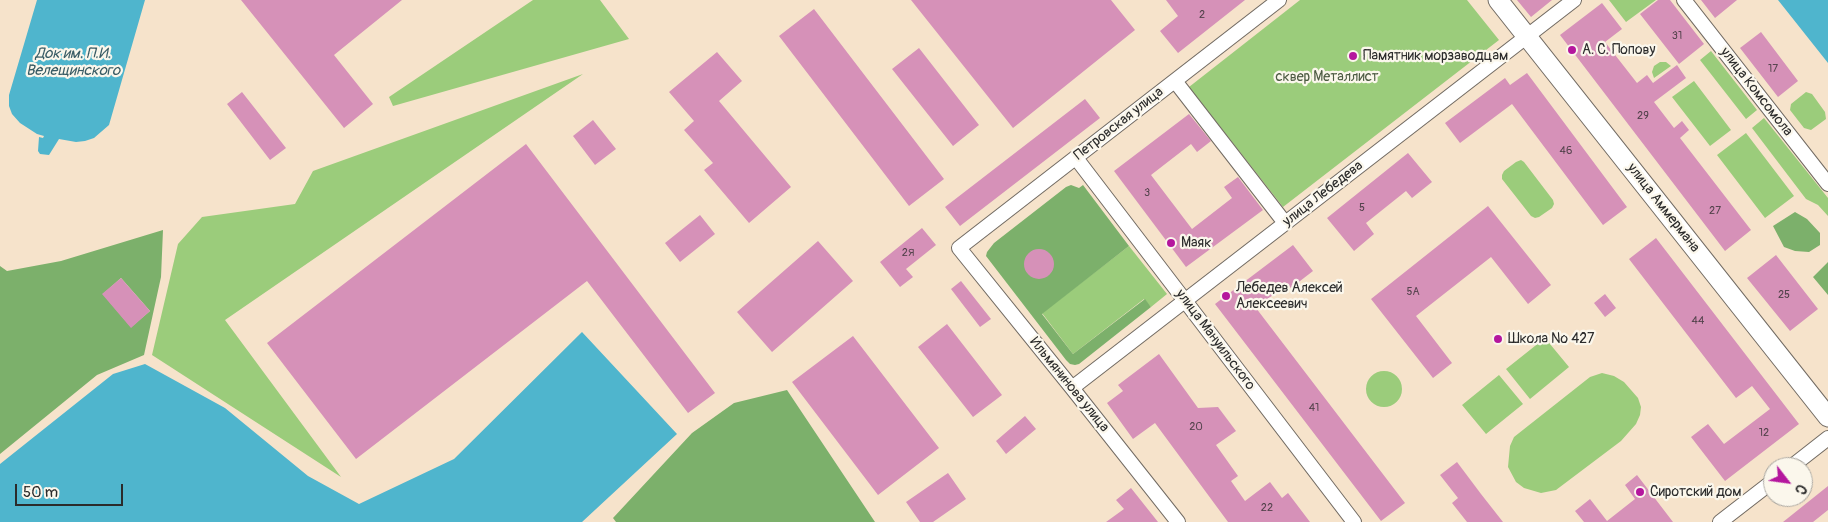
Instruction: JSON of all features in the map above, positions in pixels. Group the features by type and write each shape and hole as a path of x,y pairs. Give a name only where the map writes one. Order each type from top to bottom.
{"street":[{"name":"Петровская улица","path":"959,248 1280,0"},
{"name":"улица Аммермана","path":"1498,0 1828,417"},
{"name":"улица Лебедева","path":"1072,388 1574,0"},
{"name":"улица Комсомола","path":"1684,0 1828,184"},
{"path":"1175,81 1285,223"},
{"name":"улица Мануильского","path":"1076,158 1354,522"},
{"name":"Ильмянинова улица","path":"959,248 1178,522"},
{"path":"1804,457 1828,438"},
{"path":"1724,521 1763,489"}],"green space":[{"path":"533,0 600,0 629,39 393,106 389,97"},
{"name":"сквер Металлист","path":"1300,0 1467,0 1499,40 1283,207 1189,87"},
{"path":"1609,0 1656,0 1626,22"},
{"path":"1711,51 1757,110 1746,119 1700,60"},
{"path":"1660,62 1666,62 1671,66 1654,78 1652,72 1654,66"},
{"path":"583,74 225,320 341,477 152,355 178,244 202,217 295,204 313,171"},
{"path":"1694,81 1731,130 1710,146 1672,97"},
{"path":"1806,92 1812,94 1825,112 1826,119 1811,130 1804,128 1790,110 1791,104"},
{"path":"1764,118 1828,198 1828,216 1818,205 1806,199 1752,128"},
{"path":"1746,133 1794,196 1765,218 1717,155"},
{"path":"1521,160 1553,200 1552,208 1539,217 1531,216 1502,179 1504,171"},
{"path":"1071,185 1079,188 1083,185 1129,246 1042,314 1073,354 1145,299 1151,307 1079,364 1075,365 1070,364 1066,360 986,256 994,243"},
{"path":"1795,212 1807,219 1820,233 1820,245 1809,252 1795,251 1784,247 1773,226"},
{"path":"163,230 161,277 144,355 97,375 0,454 0,266 7,271 61,261","holes":["121,278 150,311 131,327 103,294"]},
{"path":"1129,246 1167,294 1151,307 1144,299 1073,354 1042,313"},
{"path":"1828,262 1828,295 1813,277"},
{"path":"1545,338 1569,367 1530,399 1506,369"},
{"path":"1384,371 1397,376 1402,389 1397,402 1384,407 1371,402 1366,389 1371,376"},
{"path":"1602,373 1614,376 1624,382 1638,398 1641,407 1636,424 1621,441 1556,490 1541,493 1524,488 1516,482 1508,467 1510,446 1514,437 1590,377"},
{"path":"1499,375 1523,404 1486,434 1462,405"},
{"path":"787,390 875,522 616,522 613,518 692,433 734,403"}],"water":[{"name":"Док им. П.И. Велещинского","path":"37,0 145,0 109,125 94,138 85,141 76,142 59,139 49,155 40,154 38,151 39,137 43,138 44,136 37,134 20,123 12,114 9,106 9,95"},
{"path":"1778,0 1828,0 1828,63"},
{"path":"582,332 677,434 582,522 0,522 0,464 113,374 145,364 225,408 308,476 359,504 454,459"}],"building":[{"path":"241,0 402,0 334,55 373,104 344,128"},
{"path":"911,0 1111,0 1135,30 1013,128"},
{"path":"1166,0 1245,0 1178,53 1160,31 1178,16"},
{"path":"1517,0 1552,0 1531,17"},
{"path":"1658,0 1670,0 1704,44 1679,64 1640,14"},
{"path":"1701,0 1737,0 1715,18"},
{"path":"1602,3 1622,29 1605,42 1637,83 1647,75 1653,83 1677,65 1686,78 1654,102 1674,128 1682,121 1689,130 1680,138 1751,230 1725,251 1560,35"},
{"path":"814,9 944,179 909,206 779,36"},
{"path":"1761,32 1798,81 1778,97 1740,48"},
{"path":"919,48 979,125 953,146 892,69"},
{"path":"717,52 742,81 719,101 791,187 749,223 704,170 713,163 684,130 694,121 669,92"},
{"path":"1527,73 1627,207 1603,225 1512,104 1460,143 1445,123 1505,78 1510,85"},
{"path":"242,92 286,148 270,160 227,104"},
{"path":"1085,99 1100,118 960,226 945,207"},
{"path":"1189,114 1211,141 1197,152 1191,144 1151,175 1192,229 1232,198 1224,187 1238,177 1263,210 1186,267 1114,171"},
{"path":"593,120 616,149 595,165 573,136"},
{"path":"526,144 715,393 688,413 587,281 356,459 267,343"},
{"path":"1408,153 1432,182 1412,198 1406,191 1366,223 1374,234 1354,251 1327,218"},
{"path":"1488,206 1551,285 1528,304 1491,257 1416,316 1452,363 1433,378 1371,299"},
{"path":"700,215 715,234 680,262 665,243"},
{"path":"922,228 936,245 906,269 913,277 900,287 880,262"},
{"path":"1656,238 1799,424 1725,481 1691,437 1708,424 1724,444 1770,409 1752,386 1736,398 1629,259"},
{"path":"818,241 853,281 772,352 737,312"},
{"path":"1293,245 1313,271 1291,288 1287,284 1256,308 1405,503 1381,521 1215,304"},
{"path":"1039,249 1049,254 1054,264 1049,274 1039,279 1029,274 1024,264 1029,254"},
{"path":"1776,255 1818,309 1790,331 1747,278"},
{"path":"121,278 150,311 131,328 102,294"},
{"path":"961,281 991,319 980,327 951,289"},
{"path":"1605,294 1616,308 1605,317 1594,303"},
{"path":"947,324 1002,395 973,417 918,347"},
{"path":"853,336 939,448 878,495 792,382"},
{"path":"1159,354 1198,408 1218,407 1236,431 1216,445 1238,476 1231,481 1245,501 1270,482 1282,498 1288,493 1310,522 1228,522 1155,423 1133,439 1107,403 1123,391 1118,385"},
{"path":"1025,416 1036,429 1006,454 996,441"},
{"path":"1457,462 1503,522 1467,522 1452,503 1458,498 1440,475"},
{"path":"948,473 966,499 933,522 920,522 906,502"},
{"name":"Сиротский дом","path":"1637,475 1673,522 1584,522 1575,511 1590,499 1607,521 1635,499 1625,485"},
{"path":"1828,486 1828,510 1813,522 1783,522 1802,507 1813,507 1813,498"},
{"path":"1131,488 1158,522 1106,522 1124,509 1116,500"}],"place":[{"name":"А. С. Попову","path":"1572,50"},
{"name":"Памятник морзаводцам","path":"1353,56"},
{"name":"Маяк","path":"1171,243"},
{"name":"Лебедев Алексей Алексеевич","path":"1226,296"},
{"name":"Школа № 427","path":"1498,339"},
{"name":"Сиротский дом","path":"1640,492"}]}
